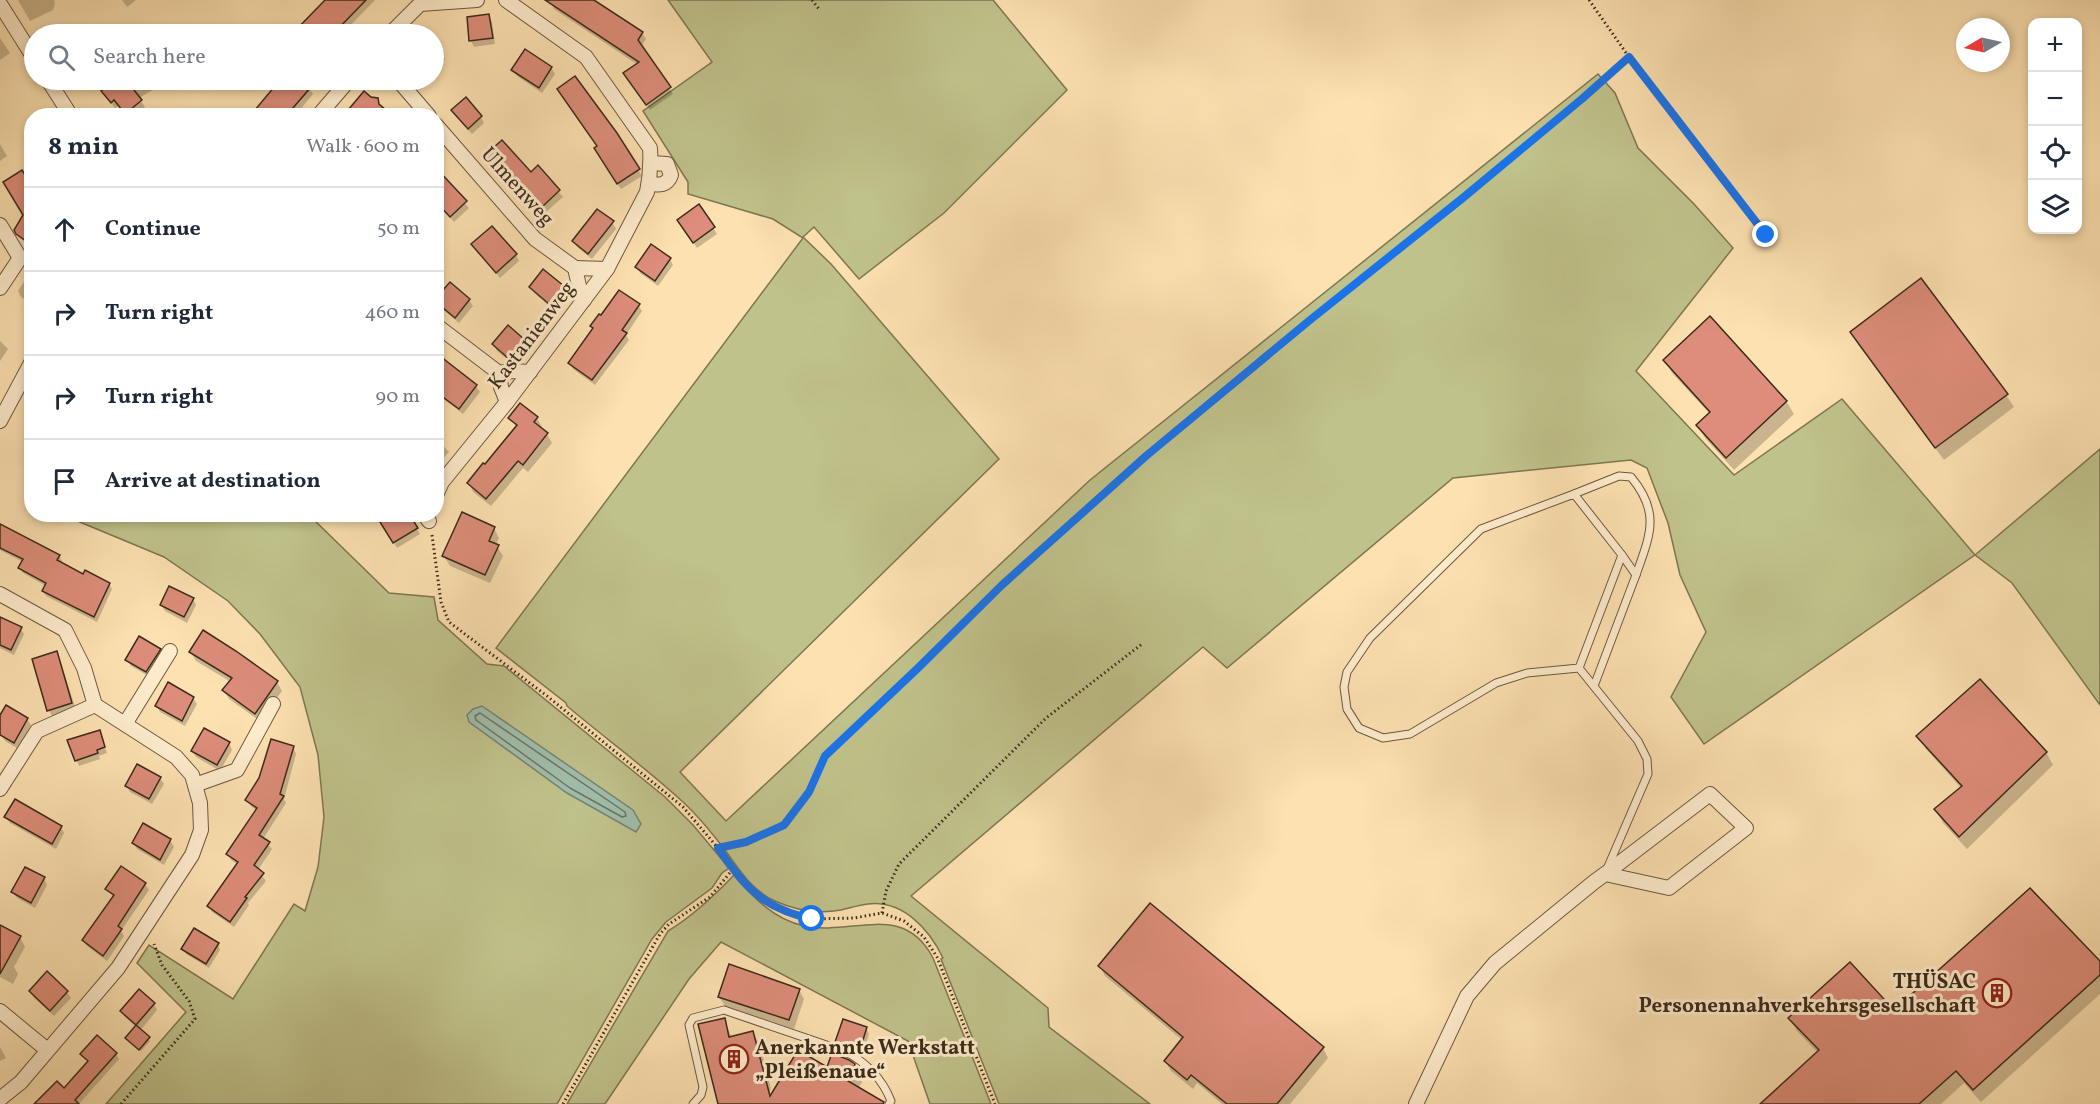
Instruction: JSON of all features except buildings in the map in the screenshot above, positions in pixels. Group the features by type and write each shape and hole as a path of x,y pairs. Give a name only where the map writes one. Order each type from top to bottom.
{"street":[{"path":"400,24 422,2 477,0"},
{"path":"506,0 586,57 650,148 648,188 664,184 671,175 667,164 663,162 651,164"},
{"path":"0,4 24,42"},
{"path":"54,90 66,108"},
{"path":"325,108 341,90"},
{"path":"407,90 422,108"},
{"name":"Ulmenweg","path":"444,134 535,239 575,268"},
{"name":"Kastanienweg","path":"444,480 507,402 607,269 648,188"},
{"path":"0,225 20,258 0,288"},
{"path":"584,300 575,268 607,269"},
{"path":"444,331 499,373 507,402"},
{"path":"499,373 530,372"},
{"path":"2,415 24,375"},
{"path":"0,594 65,630 84,668 95,705 176,757 192,775 200,803 201,830 192,855 118,968 46,1049 21,1082 0,1100"},
{"path":"125,724 170,651"},
{"path":"195,785 237,770 273,704"},
{"path":"0,789 38,731 95,705"},
{"path":"1416,1104 1467,996 1495,963 1605,874 1710,795 1746,828 1669,888 1605,874"},
{"path":"0,1011 46,1049"}],"lane":[{"path":"1579,668 1527,673 1496,683 1410,735 1383,738 1359,728 1347,709 1344,687 1347,672 1370,638 1481,528 1619,476 1631,477 1643,493 1650,515 1650,537 1594,686"},
{"path":"1574,494 1636,575"},
{"path":"1579,668 1622,555"},
{"path":"1579,668 1638,741 1647,759 1648,774 1605,874"},
{"path":"693,1104 701,1095 703,1087 689,1025 693,1018 724,1010 844,1051 862,1061 885,1086 891,1101 889,1104"}],"path":[{"path":"812,0 819,9"},
{"path":"1589,0 1629,57 1766,235"},
{"path":"718,848 746,842 784,825 809,792 825,756 1002,585 1146,456 1310,320 1464,197 1629,57"},
{"path":"429,522 441,602 449,622 547,696 682,807 718,848 741,881 763,900 787,913 812,919 854,918 882,913 904,921 924,937 937,957 995,1104"},
{"path":"882,913 886,891 899,864 1046,718 1142,644"},
{"path":"563,1104 660,934 669,924 710,897 733,869"},
{"path":"122,1104 195,1019 189,1000 162,965 146,924"}],"green space":[{"path":"668,0 993,0 1067,90 944,213 859,279 814,227 803,237 831,264 999,459 680,772 726,821 1090,480 1598,74 1615,93 1638,148 1694,204 1733,248 1636,371 1734,475 1842,399 1975,555 1704,744 1671,697 1706,632 1680,575 1668,523 1647,468 1631,460 1453,478 1227,668 1203,647 911,896 1048,1008 1049,1027 1150,1104 999,1104 941,959 943,958 922,927 903,912 881,904 865,904 833,911 816,911 791,907 759,891 683,802 566,703 496,648 803,238 773,219 688,194 688,182 643,111 712,62"},
{"path":"2100,449 2100,705 2012,583 1975,555"},
{"path":"80,522 316,522 389,593 434,597 438,620 487,664 504,666 665,797 693,825 729,868 722,873 712,888 666,922 652,939 557,1104 106,1104 186,1012 137,963 149,945 233,999 294,904 305,911 318,867 324,817 318,755 300,687 260,634 228,601 164,557"},
{"path":"734,875 764,906 793,923 822,928 892,925 907,930 921,941 933,958 991,1104 930,1104 908,1041 721,942 689,979 605,1104 567,1104 668,931 703,905"}],"water":[{"path":"482,706 633,810 641,824 636,832 567,793 469,722 467,715 473,709"}],"place":[{"name":"THÜSAC Personennahverkehrsgesellschaft","path":"1997,993"},
{"name":"Anerkannte Werkstatt „Pleißenaue“","path":"734,1059"}],"route":[{"path":"812,919 787,913 763,900 741,881 718,848 746,842 784,825 809,792 825,756 1002,585 1146,456 1310,320 1464,197 1629,57 1766,235"}]}
